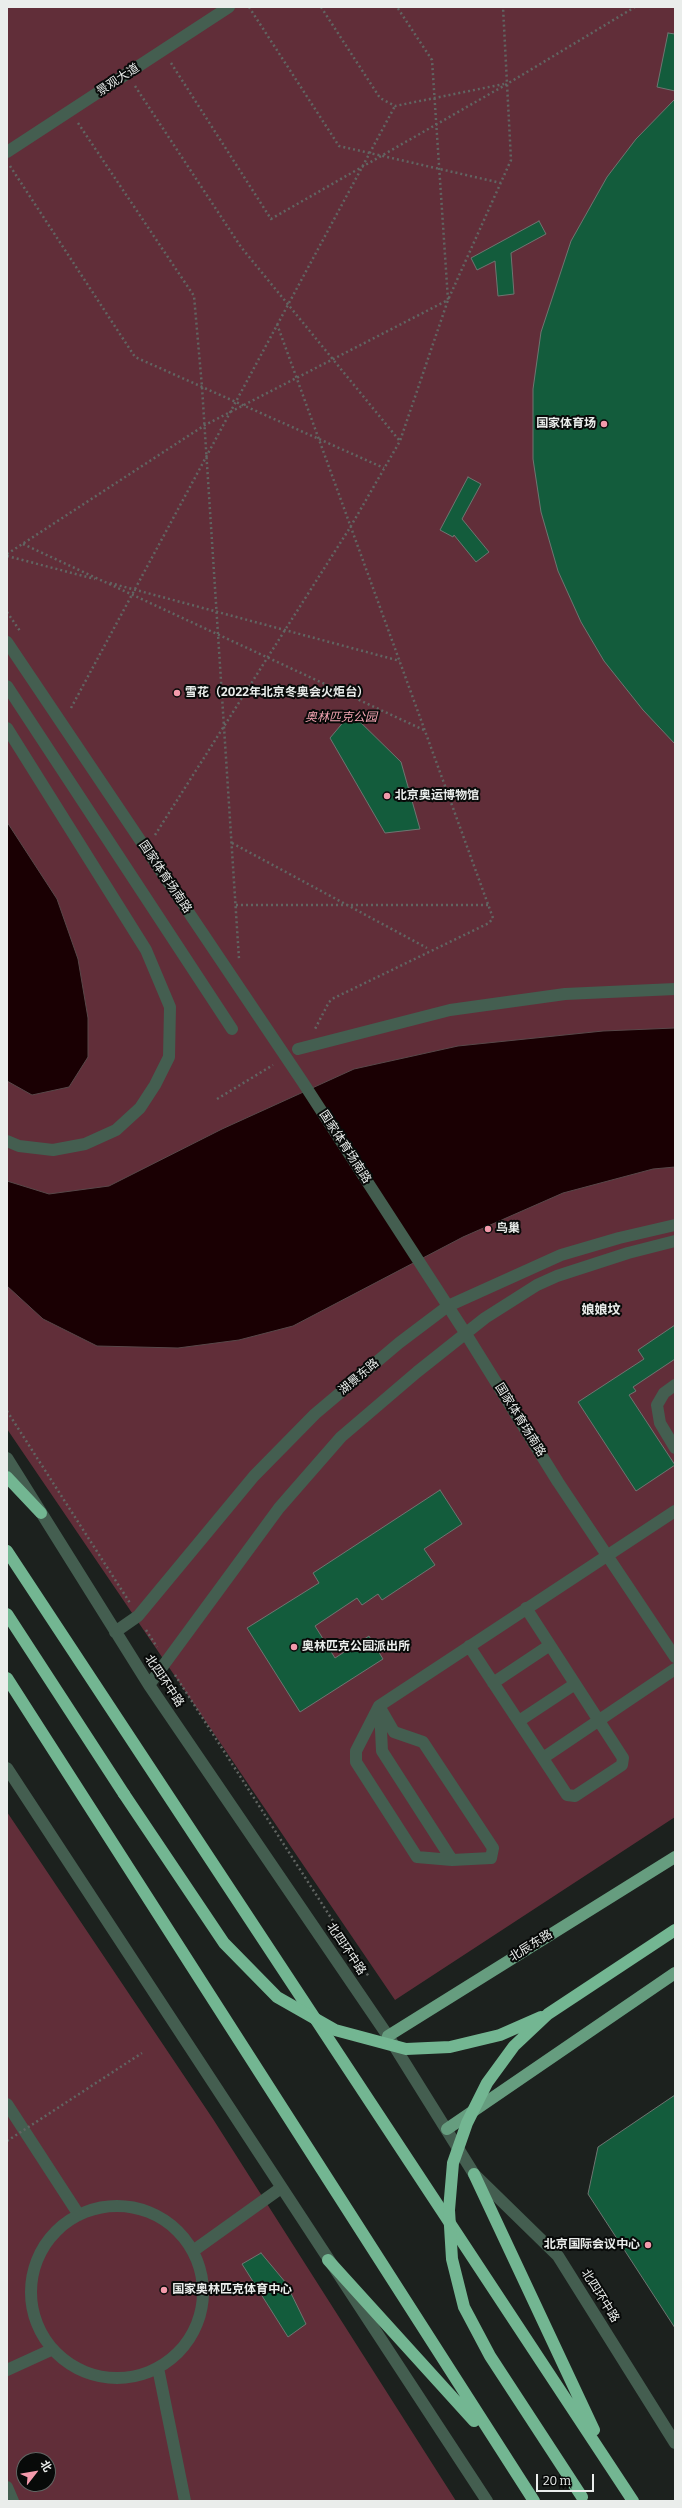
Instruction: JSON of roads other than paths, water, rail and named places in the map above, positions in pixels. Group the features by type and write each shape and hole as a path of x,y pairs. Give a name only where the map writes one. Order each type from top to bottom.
{"highway":[{"path":"7,1477 41,1513"},
{"path":"7,1551 633,2501"},
{"path":"7,1614 124,1794 224,1943 278,1997 335,2030 406,2048 450,2047 500,2035 548,2014 675,1930"},
{"path":"7,1678 496,2445 534,2501"},
{"path":"548,2014 510,2052 487,2083 467,2122 453,2163 449,2210 452,2259 464,2307 490,2356 583,2499"},
{"path":"474,2174 613,2469"},
{"path":"328,2260 496,2445"}],"main road":[{"name":"北辰东路","path":"388,2036 675,1857"},
{"path":"447,2129 675,1973"}],"street":[{"name":"景观大道","path":"7,152 229,7"},
{"name":"国家体育场南路","path":"7,642 302,1081 466,1334 558,1482 675,1657"},
{"path":"7,686 232,1029"},
{"path":"7,728 146,950 170,1007 169,1057 156,1085 140,1108 116,1130 85,1144 53,1150 19,1146 7,1141"},
{"path":"298,1050 450,1010 565,994 675,989"},
{"name":"湖景东路","path":"115,1632 138,1616 254,1476 315,1414 399,1343 448,1306 561,1256 619,1238 675,1225"},
{"path":"149,1685 167,1663 279,1508 341,1438 417,1372 485,1318 537,1285 557,1276 628,1253 675,1241"},
{"path":"675,1385 664,1393 658,1405 660,1423 675,1448"},
{"name":"北四环中路","path":"7,1458 149,1685 388,2036 474,2174 558,2256 675,2444"},
{"path":"379,1706 394,1732 424,1742 493,1848 490,1858 452,1860 417,1857 356,1762 356,1751 379,1706 675,1511"},
{"path":"469,1646 567,1795 575,1796 622,1765 623,1758 526,1608"},
{"path":"494,1683 550,1646"},
{"path":"543,1758 675,1669"},
{"path":"519,1721 575,1684"},
{"path":"379,1706 382,1751 452,1860"},
{"path":"7,1768 487,2501"},
{"path":"7,2104 79,2214"},
{"path":"193,2251 281,2188"},
{"path":"130,2206 143,2210 156,2215 177,2230 193,2251 202,2277 202,2304 195,2330 179,2352 158,2368 131,2377 102,2377 75,2367 53,2349 39,2327 33,2308 33,2276 41,2251 57,2230 79,2214 104,2207 130,2206"},
{"path":"7,2370 53,2349"},
{"path":"158,2368 185,2501"},
{"path":"7,2486 12,2501"}],"place":[{"name":"国家体育场","path":"604,424"},
{"name":"雪花（2022年北京冬奥会火炬台）","path":"177,693"},
{"name":"北京奥运博物馆","path":"387,796"},
{"name":"鸟巢","path":"488,1229"},
{"name":"奥林匹克公园派出所","path":"294,1647"},
{"name":"北京国际会议中心","path":"648,2245"},
{"name":"国家奥林匹克体育中心","path":"164,2290"}],"district":[{"name":"娘娘坟","path":"601,1310"}],"park label":[{"name":"奥林匹克公园","path":"341,718"}]}
